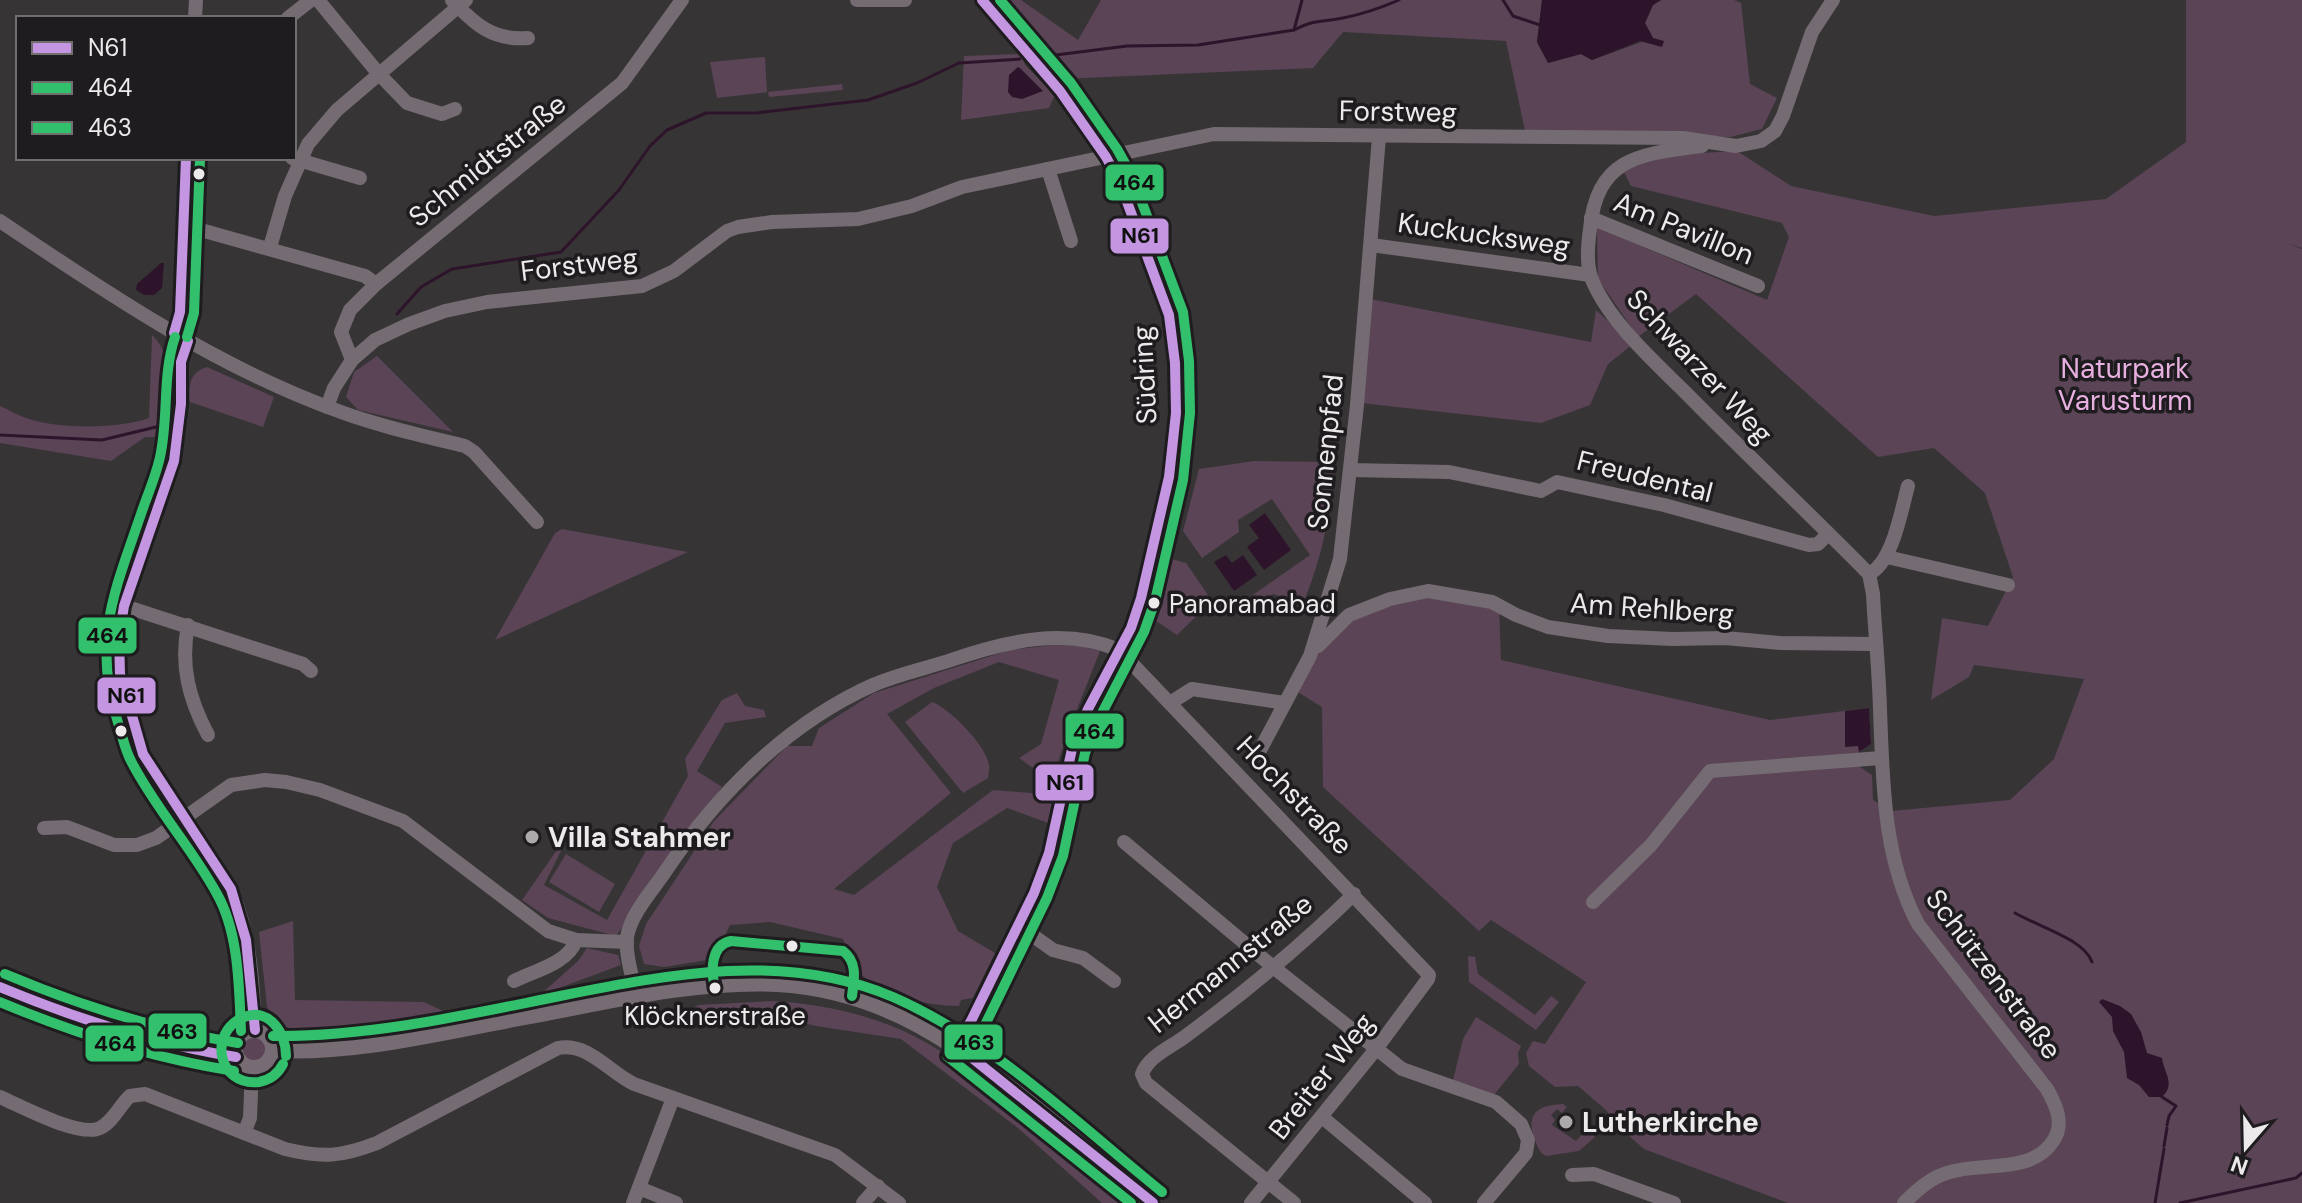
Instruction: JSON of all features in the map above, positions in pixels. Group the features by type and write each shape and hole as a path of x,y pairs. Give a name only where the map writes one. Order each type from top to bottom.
{"main road":[{"path":"3,982 124,1024 236,1051"},
{"path":"273,1050 338,1049 391,1042 637,997 729,985 809,988 891,1011 956,1045 1153,1203"},
{"path":"255,1030 270,1039 273,1050 264,1066 252,1069 241,1064 236,1051 243,1033 255,1030"}],"street":[{"path":"291,16 311,0"},
{"path":"318,0 407,103 442,114 455,109"},
{"name":"Schmidtstraße","path":"352,360 341,332 350,310 376,284 622,83 682,0"},
{"path":"857,0 905,0"},
{"name":"Südring","path":"956,1045 1034,893 1049,853 1072,749 1141,598 1166,492 1176,413 1176,375 1169,315 1124,194 1106,157 1060,91 982,0"},
{"name":"Forstweg","path":"327,407 334,388 352,360 375,340 445,311 487,302 650,283 674,271 727,231 738,227 772,222 858,219 912,206 962,187 1214,134 1683,138 1749,145 1775,131 1812,32 1833,0"},
{"path":"360,178 296,159 337,110 458,2 476,25 511,40 528,38"},
{"name":"Sonnenpfad","path":"1258,754 1310,656 1340,559 1379,137"},
{"name":"Schwarzer Weg","path":"1717,144 1644,153 1621,164 1607,177 1597,193 1591,218 1588,243 1590,275 1605,303 1642,349 1869,574"},
{"path":"174,333 180,312 186,160"},
{"path":"270,247 296,160"},
{"path":"1048,169 1071,241"},
{"name":"Am Pavillon","path":"1591,218 1758,286"},
{"path":"0,221 174,333 251,374 327,407 387,427 465,446 474,452 537,522"},
{"path":"183,225 365,276 376,284"},
{"name":"Kuckucksweg","path":"1371,245 1590,275"},
{"path":"188,341 181,362 181,404 174,461 124,606 119,637 120,674 143,754 231,889 239,908 251,968 255,1030"},
{"name":"Freudental","path":"1350,470 1449,472 1541,491 1557,482 1664,505 1809,545 1818,544 1828,534"},
{"path":"1869,574 1887,557 1908,486"},
{"path":"1887,557 2008,585"},
{"name":"Schützenstraße","path":"1869,574 1873,594 1884,809 1895,870 1905,899 1918,924 2047,1089 2059,1121 2058,1135 2038,1157 1950,1172 1926,1182 1904,1203"},
{"name":"Am Rehlberg","path":"1310,656 1349,615 1390,599 1428,591 1492,602 1548,627 1608,636 1875,644"},
{"path":"124,606 303,664 311,671"},
{"path":"188,625 184,667 188,689 208,735"},
{"path":"637,997 627,942 632,924 643,905 699,823 759,761 833,707 874,684 1021,641 1084,638 1119,650"},
{"name":"Hochstraße","path":"1119,650 1354,894 1429,975 1428,979"},
{"path":"1170,703 1192,689 1285,703"},
{"path":"1593,902 1651,845 1710,771 1881,758"},
{"path":"44,828 67,827 114,845 137,845 156,838 231,785 249,781 286,782 320,790 403,821 548,931 576,940 627,942"},
{"path":"1124,842 1273,967 1402,1069 1496,1102 1521,1124 1528,1140 1526,1153 1484,1203"},
{"name":"Hermannstraße","path":"1268,1183 1146,1083 1142,1074 1150,1062 1214,1015 1312,935 1354,894"},
{"path":"1018,925 1053,950 1083,958 1114,981"},
{"path":"514,981 565,957 576,940"},
{"name":"Breiter Weg","path":"1251,1203 1376,1049 1428,979"},
{"path":"0,1097 71,1126 90,1130 105,1125 130,1096 145,1094 307,1154 347,1155 377,1143 512,1071 565,1047 573,1047 595,1057 623,1079 835,1155 899,1203"},
{"path":"244,1133 250,1118 252,1069"},
{"path":"633,1203 673,1098"},
{"path":"1322,1117 1425,1203"},
{"path":"1572,1175 1594,1174 1674,1203"},
{"path":"1268,1183 1294,1203"},
{"path":"863,1203 878,1186"},
{"path":"639,1188 676,1203"}],"green space":[{"path":"999,0 1021,0 1078,40 1101,0 1542,0 1537,42 1548,63 1581,54 1592,60 1653,38 1645,23 1653,5 1661,0 1734,0 1741,3 1750,84 1777,98 1762,129 1730,137 1525,131 1506,41 1343,32 1313,68 1061,79"},
{"name":"Naturpark Varusturm","path":"2186,0 2302,0 2302,248 2286,243 2302,249 2302,1203 1788,1203 1644,1149 1578,1086 1555,1087 1529,1066 1526,1053 1533,1041 1545,1044 1586,982 1491,920 1479,931 1323,787 1322,707 1296,691 1310,656 1349,615 1428,591 1499,606 1501,660 1770,720 1869,708 1871,744 1859,752 1860,767 1872,775 1873,800 1891,811 2010,800 2054,759 2084,679 1974,665 1969,677 1931,700 1942,618 1988,626 2013,577 1985,493 1934,448 1878,457 1696,294 1638,337 1598,279 1597,227 1767,300 1789,237 1782,223 1631,186 1622,168 1646,156 1737,151 1791,186 1934,216 2106,199 2186,142"},
{"path":"1021,54 1025,65 1055,95 1049,108 961,120 964,56"},
{"path":"765,57 767,92 842,84 843,90 769,97 768,92 717,98 710,62"},
{"path":"1370,299 1591,342 1596,310 1633,344 1608,364 1590,405 1541,423 1361,403"},
{"path":"152,335 166,357 169,370 165,437 145,437 111,461 0,443 0,406 29,419 72,426 106,426 149,418"},
{"path":"377,356 453,432 358,410 346,397 354,372"},
{"path":"207,367 274,397 263,427 190,402 191,380 197,372"},
{"path":"1254,461 1335,462 1324,535 1316,569 1302,606 1274,594 1251,603 1247,599 1310,555 1272,499 1238,520 1239,532 1202,558 1183,531 1199,469"},
{"path":"562,529 688,552 495,640 555,533"},
{"path":"1172,559 1186,563 1212,601 1177,635 1153,619 1161,605"},
{"path":"1054,645 1082,646 1100,651 1052,782 1019,758 1041,744 1059,680 999,662 934,688 887,714 951,793 834,889 854,895 993,790 1057,795 1048,823 1007,808 953,843 937,887 958,931 995,953 973,998 961,1000 959,1006 931,1004 900,996 860,974 843,939 770,922 730,925 714,959 664,967 644,964 639,946 646,924 714,821 787,746 812,746 819,728 874,693 1010,650"},
{"path":"737,693 745,706 764,710 766,717 725,723 697,771 722,787 616,936 548,918 522,900 573,827 544,885 607,920 688,776 685,759 722,700"},
{"path":"932,702 966,729 986,757 988,778 963,793 905,722"},
{"path":"566,854 615,884 599,912 549,882"},
{"path":"293,921 295,1000 424,1002 445,1012 299,1032 277,1023 267,1007 259,932"},
{"path":"587,948 618,955 621,965 540,995 578,961"},
{"path":"1468,956 1475,957 1478,974 1535,1015 1551,996 1559,1002 1536,1030 1469,982"},
{"path":"773,1001 863,1016 927,1043 974,1076 1131,1203 1102,1203 1018,1128 901,1039 816,1026 765,1014 692,1010 698,1005"},
{"path":"1476,1017 1521,1046 1519,1064 1494,1095 1453,1080 1463,1039"},
{"path":"254,1036 263,1040 267,1049 263,1058 254,1062 245,1058 241,1049 245,1040"},
{"path":"1563,1104 1567,1107 1562,1113 1557,1109 1551,1115 1555,1120 1552,1125 1576,1141 1587,1129 1595,1137 1579,1151 1546,1156 1539,1150 1532,1131 1533,1117 1547,1106"}],"shaded area":[{"path":"1542,0 1661,0 1653,5 1645,23 1653,38 1664,41 1662,47 1640,41 1592,60 1581,54 1548,63 1537,42"},
{"path":"1018,67 1043,91 1022,99 1012,97 1008,92 1009,75"},
{"path":"164,263 162,288 154,295 144,295 136,290 137,284"},
{"path":"1265,513 1291,550 1264,570 1247,547 1259,538 1249,525"},
{"path":"1226,555 1232,563 1243,555 1257,575 1234,591 1214,562"},
{"path":"1869,708 1871,744 1859,752 1858,746 1845,747 1845,711"},
{"path":"2102,999 2131,1014 2141,1032 2147,1053 2162,1058 2169,1083 2162,1097 2149,1097 2139,1085 2127,1078 2124,1052 2113,1031 2112,1017 2099,1002"}],"waterway":[{"path":"1040,57 1127,46 1198,45 1294,30 1302,0"},
{"path":"1294,30 1314,22 1365,13 1399,0"},
{"path":"1503,0 1513,16 1540,25"},
{"path":"397,314 421,287 452,269 561,252 619,190 650,146 667,130 706,113 756,113 868,100 917,83 959,63 1020,59"},
{"path":"0,435 102,440 156,427"},
{"path":"2015,913 2080,946 2092,962"},
{"path":"2162,1097 2176,1106 2167,1125"},
{"path":"2164,1146 2167,1128"},
{"path":"2155,1203 2164,1149"},
{"path":"2180,1203 2296,1178 2302,1173"}],"transit line":[{"name":"N61","path":"956,1045 1034,893 1049,853 1072,749 1088,709 1131,628 1169,477 1176,413 1175,363 1169,315 1120,183 1106,157 1060,91 982,0"},
{"name":"464","path":"968,1052 984,1027 1047,898 1063,856 1085,753 1144,632 1155,601 1183,480 1190,413 1189,361 1183,312 1132,176 1071,83 1000,0"},
{"name":"N61","path":"174,333 180,312 186,160"},
{"name":"464","path":"187,337 194,313 200,160"},
{"name":"464","path":"175,337 168,366 160,457 115,594 109,618 107,669 111,696 129,757 207,877 224,909 234,943 241,1031"},
{"name":"N61","path":"188,341 181,362 181,404 174,461 124,606 119,637 120,674 143,754 231,889 246,940 255,1030"},
{"name":"463","path":"715,988 713,967 716,953 731,941 843,951 853,966 852,996"},
{"name":"463","path":"273,1036 345,1033 417,1024 643,980 685,975 728,971 811,974 852,983 893,997 965,1036 1034,1086 1162,1192"},
{"name":"463","path":"5,974 120,1016 238,1043"},
{"name":"N61","path":"0,987 116,1029 236,1057"},
{"name":"464","path":"0,1002 115,1044 234,1071"},
{"name":"464","path":"283,1064 276,1074 259,1082 234,1076 226,1068 222,1057 225,1034 232,1024 244,1017 262,1016 280,1031 286,1056"},
{"name":"N61","path":"956,1045 1153,1203"},
{"name":"464","path":"947,1056 1131,1203"}],"place":[{"name":"Panoramabad","path":"1154,603"},
{"name":"Villa Stahmer","path":"532,837"},
{"name":"Klöcknerstraße","path":"715,988"},
{"name":"Lutherkirche","path":"1566,1122"}]}
